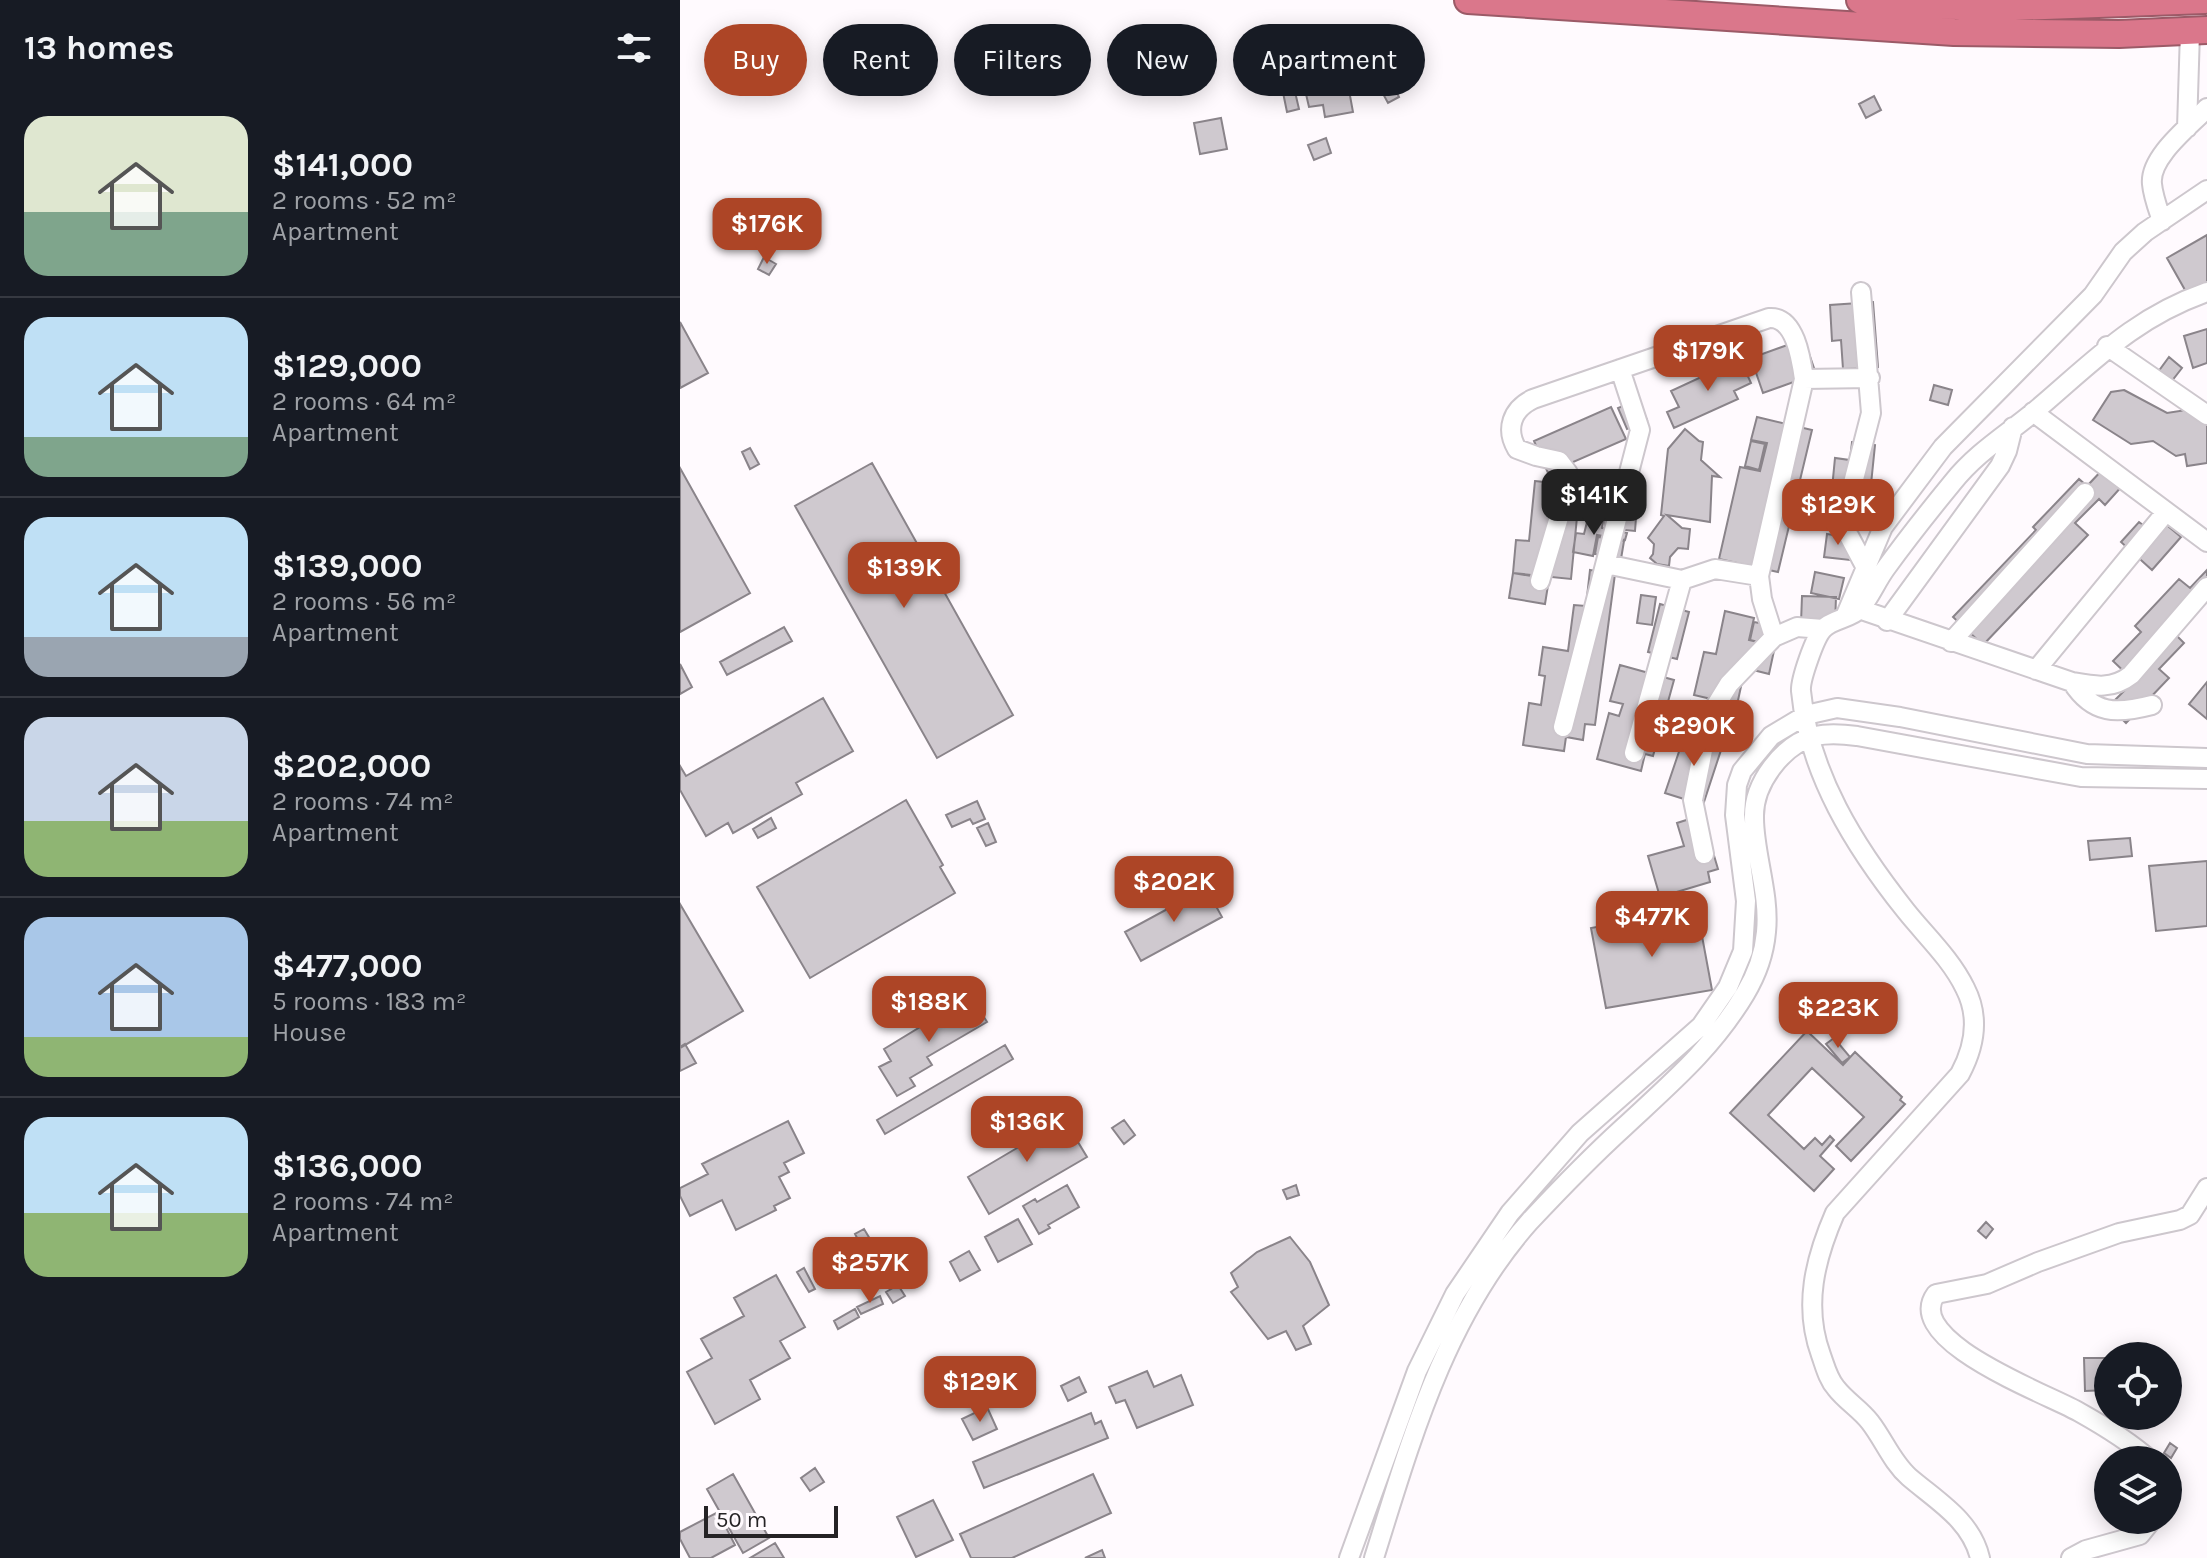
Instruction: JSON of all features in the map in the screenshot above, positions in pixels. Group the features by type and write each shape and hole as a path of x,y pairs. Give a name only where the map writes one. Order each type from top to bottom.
{"highway":[{"path":"1468,0 1954,32 2198,31"},
{"path":"1860,0 1987,4 2205,0"}],"street":[{"path":"2187,128 2198,31"},
{"path":"2162,221 2151,182 2155,166 2160,156 2207,108"},
{"path":"1852,614 1865,566 1883,527 1943,447 2093,295 2123,252 2207,190"},
{"path":"1861,292 1871,413 1845,514 1848,534 1865,566"},
{"path":"1704,854 1693,800 1710,715 1729,684 1774,637 1797,627 1823,629 1852,614 1973,458 2033,412 2107,346 2175,303 2207,292"},
{"path":"1540,581 1565,497 1568,473 1559,461 1517,449 1512,441 1512,419 1516,411 1533,399 1777,317 1788,327 1801,359 1804,379 1759,576 1762,599 1774,637"},
{"path":"2107,346 2187,398 2207,415"},
{"path":"1563,727 1640,430 1620,369"},
{"path":"1804,379 1870,378"},
{"path":"2033,412 2207,542"},
{"path":"1887,621 2000,466 2013,427"},
{"path":"1951,642 2085,493"},
{"path":"2036,670 2166,512"},
{"path":"1606,564 1682,580 1715,569 1759,576"},
{"path":"1634,753 1682,580"},
{"path":"1852,614 1887,621 2072,682 2119,684 2143,663 2207,587"},
{"path":"1823,629 1800,688 1814,757 1828,791 1879,877 1948,960 1965,988 1975,1026 1968,1058 1960,1074 1835,1213 1823,1241 1813,1282 1811,1309 1815,1339 1835,1387 1861,1409 1907,1474 1961,1522 1972,1535 1980,1558"},
{"path":"2072,682 2085,701 2095,707 2135,709 2152,705"},
{"path":"1349,1558 1417,1371 1455,1294 1510,1213 1580,1133 1701,1026 1728,987 1743,951 1746,901 1735,815 1737,785 1742,771 1771,736 1806,715 1837,708 2087,754 2207,758"},
{"path":"1374,1558 1411,1441 1451,1340 1494,1267 1529,1222 1725,1027 1758,972 1767,931 1764,877 1753,817 1760,784 1784,754 1811,737 1830,733 2081,777 2207,779"},
{"path":"2133,1446 2077,1410 1965,1355 1936,1326 1931,1316 1931,1301 1936,1294 1987,1284 2119,1233 2180,1220 2190,1215 2207,1188"},
{"path":"2071,1558 2086,1550 2141,1534"}],"building":[{"path":"1284,96 1296,96 1299,109 1287,112"},
{"path":"1306,96 1350,96 1353,112 1325,117 1323,105 1309,107"},
{"path":"1384,96 1399,96 1399,97 1388,103"},
{"path":"1874,96 1881,110 1866,118 1859,104"},
{"path":"1221,118 1227,149 1200,154 1194,123"},
{"path":"1326,138 1331,153 1314,160 1308,145"},
{"path":"2207,235 2207,286 2189,297 2167,258"},
{"path":"764,257 776,264 769,275 758,269"},
{"path":"1873,302 1878,367 1843,369 1841,340 1832,341 1830,305"},
{"path":"680,322 708,373 680,388"},
{"path":"2207,329 2207,363 2193,368 2184,336"},
{"path":"1804,339 1816,374 1763,393 1751,358"},
{"path":"2169,357 2182,368 2171,382 2158,372"},
{"path":"1740,359 1751,383 1734,391 1738,399 1674,428 1667,412 1679,407 1671,391"},
{"path":"1934,385 1952,390 1948,405 1930,400"},
{"path":"2124,390 2167,413 2186,410 2207,424 2207,463 2187,466 2185,454 2176,456 2153,441 2131,444 2093,420 2111,392"},
{"path":"1638,400 1647,420 1627,429 1618,408"},
{"path":"1611,407 1626,439 1548,473 1534,441"},
{"path":"1757,417 1812,430 1778,572 1719,559 1740,467 1760,471 1767,443 1751,440"},
{"path":"1685,429 1703,442 1701,460 1720,477 1712,476 1710,522 1667,515 1682,528 1690,529 1688,549 1678,548 1670,557 1669,566 1657,564 1650,558 1654,544 1648,538 1664,516 1661,515 1668,449"},
{"path":"1751,441 1765,444 1759,470 1745,466"},
{"path":"1852,442 1875,445 1870,494 1832,489 1835,458 1850,460"},
{"path":"750,448 759,464 750,469 742,452"},
{"path":"872,463 1013,715 937,758 795,506"},
{"path":"2105,467 2123,485 2105,505 2099,499 2075,523 2088,535 1983,645 1953,617 2036,530 2033,527 2079,479 2087,486"},
{"path":"680,468 750,593 680,632"},
{"path":"1601,475 1639,479 1635,531 1605,528 1606,508 1599,507"},
{"path":"1535,481 1580,486 1571,579 1513,573 1516,540 1529,541"},
{"path":"1834,505 1861,510 1857,532 1830,527"},
{"path":"2157,517 2181,537 2152,570 2121,542 2139,522 2147,528"},
{"path":"1588,518 1603,521 1602,528 1627,533 1625,540 1597,535 1593,556 1573,552 1576,533 1584,534"},
{"path":"1827,534 1853,538 1850,560 1824,557"},
{"path":"1598,537 1624,541 1621,559 1595,554"},
{"path":"1590,570 1615,574 1595,725 1585,724 1583,740 1566,737 1564,751 1523,745 1529,703 1541,705 1545,676 1539,675 1543,647 1568,651 1574,605 1586,606"},
{"path":"2207,570 2207,601 2174,633 2184,643 2159,669 2169,678 2126,723 2109,706 2134,681 2113,661 2141,632 2135,626 2179,579 2190,588"},
{"path":"1815,572 1844,578 1839,599 1811,593"},
{"path":"1513,573 1549,579 1545,604 1509,598"},
{"path":"1641,595 1656,597 1652,625 1637,623"},
{"path":"1802,596 1836,597 1835,624 1801,623"},
{"path":"1660,604 1689,612 1677,659 1648,652"},
{"path":"1725,611 1754,618 1749,640 1775,646 1769,674 1745,668 1737,705 1694,695 1704,652 1716,654"},
{"path":"1754,622 1780,627 1776,646 1750,640"},
{"path":"784,627 792,641 727,675 720,662"},
{"path":"680,664 692,687 680,694"},
{"path":"1620,665 1674,680 1653,756 1645,754 1641,771 1597,759 1609,713 1619,716 1623,704 1610,701"},
{"path":"2207,682 2207,719 2189,704"},
{"path":"823,698 853,751 796,783 802,794 733,833 728,823 706,836 680,790 680,766 686,776"},
{"path":"1691,701 1730,709 1724,740 1685,732"},
{"path":"1686,731 1723,744 1703,805 1665,793"},
{"path":"906,800 943,865 940,867 955,893 810,978 757,887"},
{"path":"977,801 985,819 973,824 970,819 952,827 946,815"},
{"path":"1702,815 1718,869 1708,872 1710,882 1660,897 1648,856 1684,846 1677,823"},
{"path":"771,818 776,828 758,838 753,829"},
{"path":"988,823 996,842 986,846 977,828"},
{"path":"2130,838 2132,856 2090,860 2088,841"},
{"path":"2207,861 2207,926 2156,931 2149,866"},
{"path":"1206,888 1222,917 1141,961 1125,932"},
{"path":"680,904 743,1011 680,1048"},
{"path":"1697,909 1712,990 1606,1008 1591,928"},
{"path":"971,996 987,1022 927,1057 932,1065 910,1078 915,1086 897,1096 879,1067 891,1061 884,1049"},
{"path":"1807,1031 1843,1065 1855,1052 1902,1097 1900,1100 1905,1104 1851,1161 1836,1146 1864,1117 1812,1068 1768,1115 1804,1149 1815,1138 1822,1145 1830,1136 1834,1140 1820,1156 1834,1169 1814,1191 1730,1113"},
{"path":"1834,1038 1850,1057 1842,1063 1826,1044"},
{"path":"685,1044 696,1063 680,1071 680,1047"},
{"path":"1005,1045 1013,1059 885,1134 877,1120"},
{"path":"1040,1119 1046,1130 1064,1119 1087,1157 989,1214 968,1177 1017,1148 1010,1136"},
{"path":"1124,1120 1135,1135 1124,1144 1112,1128"},
{"path":"788,1121 804,1153 784,1163 789,1172 779,1177 790,1198 774,1206 776,1210 736,1230 722,1200 690,1216 680,1196 680,1188 708,1174 702,1164"},
{"path":"1067,1185 1079,1207 1048,1225 1050,1228 1039,1234 1023,1206 1035,1199 1037,1202"},
{"path":"1296,1185 1299,1195 1287,1199 1283,1190"},
{"path":"1018,1219 1032,1244 998,1262 985,1237"},
{"path":"1986,1222 1993,1229 1986,1238 1978,1231"},
{"path":"864,1229 876,1249 866,1255 855,1234"},
{"path":"1290,1237 1310,1262 1329,1305 1303,1326 1311,1344 1296,1350 1286,1331 1268,1339 1231,1292 1238,1287 1231,1273 1257,1252"},
{"path":"969,1251 980,1270 960,1281 950,1262"},
{"path":"877,1256 892,1276 883,1283 869,1263"},
{"path":"804,1268 815,1289 809,1292 797,1272"},
{"path":"776,1275 805,1327 780,1341 790,1358 750,1380 760,1399 715,1424 687,1372 712,1358 701,1339 744,1316 734,1298"},
{"path":"898,1285 905,1296 893,1303 886,1292"},
{"path":"880,1296 883,1304 861,1314 857,1307"},
{"path":"855,1309 859,1317 838,1329 834,1321"},
{"path":"2084,1358 2094,1358 2094,1391 2085,1391"},
{"path":"1147,1371 1154,1387 1181,1375 1193,1405 1137,1428 1125,1400 1116,1403 1109,1387"},
{"path":"1079,1377 1086,1392 1068,1401 1061,1386"},
{"path":"987,1407 997,1429 973,1440 962,1419"},
{"path":"1091,1413 1095,1424 1101,1421 1108,1438 984,1488 973,1462"},
{"path":"815,1468 824,1482 810,1491 801,1478"},
{"path":"733,1474 769,1538 743,1553 707,1489"},
{"path":"1093,1474 1111,1513 1012,1558 971,1558 960,1534"},
{"path":"933,1500 953,1540 916,1557 897,1517"},
{"path":"718,1512 735,1545 711,1558 690,1558 680,1539 680,1532"},
{"path":"775,1543 784,1558 750,1558"},
{"path":"1102,1550 1105,1558 1085,1558"}]}
